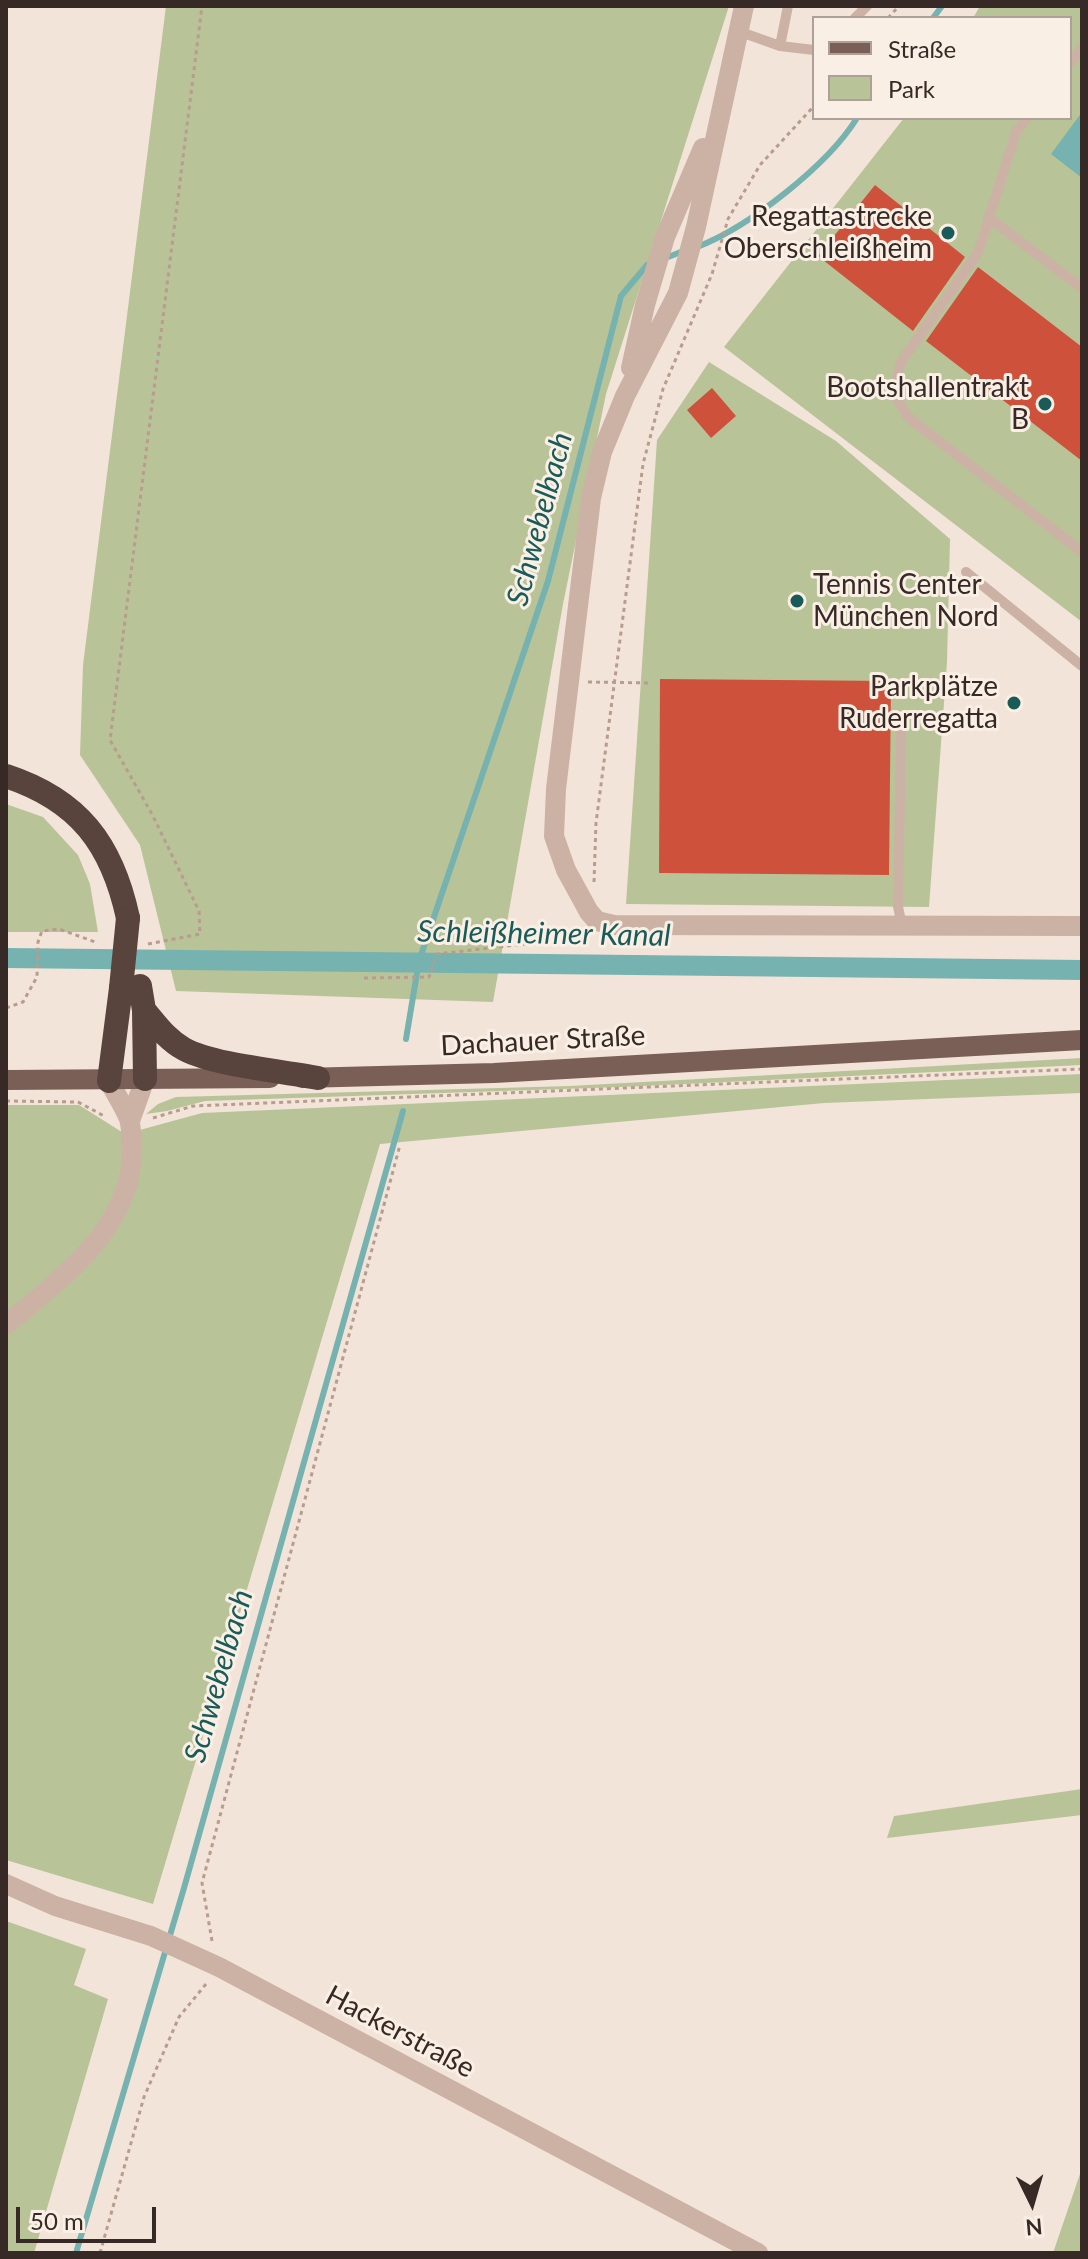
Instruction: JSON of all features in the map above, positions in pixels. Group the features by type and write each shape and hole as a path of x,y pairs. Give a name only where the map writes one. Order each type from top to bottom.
{"highway":[{"path":"6,776 56,799 82,820 116,872 128,918 145,1079"},
{"path":"135,995 163,1033 181,1048 200,1056 318,1078"},
{"path":"109,1081 135,995"}],"main road":[{"name":"Dachauer Straße","path":"6,1080 109,1081 494,1073 1082,1040"}],"street":[{"path":"744,6 696,227 678,293 625,396 602,452 591,498 556,789 554,836 566,870 593,917 614,925 1082,926"},
{"path":"625,396 645,305 665,237 722,102"},
{"path":"6,1325 85,1255 106,1230 121,1205 132,1158 130,1121 145,1079"},
{"path":"109,1081 130,1121"},
{"name":"Hackerstraße","path":"6,1884 55,1906 151,1936 219,1967 758,2253"}],"lane":[{"path":"780,46 788,6"},
{"path":"738,31 780,46 812,50"},
{"path":"1025,120 1016,132 978,253 901,362 893,392 908,417 1082,552"},
{"path":"988,217 1082,288"},
{"path":"966,572 1082,666"},
{"path":"901,733 898,907 902,925"}],"path":[{"path":"148,944 200,934 199,911 153,816 110,740 202,6"},
{"path":"364,978 429,977 437,954 551,941 578,934 593,917 596,823 613,683 643,464 663,389 712,274 728,219 760,165 812,108"},
{"path":"570,681 652,683"},
{"path":"6,1008 23,1002 37,977 38,942 42,931 59,929 98,943"},
{"path":"6,1101 78,1102 114,1121 130,1121 180,1112 193,1106 1082,1069"},
{"path":"100,2253 144,2097 179,2017 219,1967 202,1883 400,1145"}],"green space":[{"path":"166,6 729,6 606,394 563,604 493,1002 176,991 140,845 80,755 83,665"},
{"name":"Regattastrecke Oberschleißheim","path":"980,6 1082,6 1082,622 724,347 902,120 1072,120 1072,16 974,16"},
{"name":"Tennis Center München Nord","path":"709,362 836,441 950,539 947,662 929,907 626,904 657,440"},
{"path":"6,804 43,817 78,855 90,884 98,932 6,932"},
{"path":"1082,1058 1082,1065 621,1087 205,1101 146,1114 158,1104 176,1097 570,1086"},
{"path":"1082,1074 1082,1093 824,1103 380,1144 153,1904 6,1860 6,1105 79,1105 125,1134 202,1113"},
{"path":"1082,1789 1082,1815 887,1838 894,1816"},
{"path":"6,1921 86,1949 74,1985 108,1999 34,2253 6,2253"},
{"path":"1082,2168 1082,2253 1053,2253"}],"water":[{"path":"1082,112 1082,178 1051,154"}],"building":[{"path":"875,185 965,257 913,331 818,256"},
{"name":"Bootshallentrakt B","path":"978,267 1082,347 1082,461 926,341"},
{"path":"712,388 736,416 711,438 687,410"},
{"path":"660,679 891,681 889,875 659,873"}],"waterway":[{"name":"Schwebelbach","path":"934,16 942,6"},
{"name":"Schwebelbach","path":"697,247 740,225 786,193 827,155 856,120"},
{"name":"Schwebelbach","path":"663,259 686,250"},
{"name":"Schwebelbach","path":"406,1039 419,961 548,581 621,296 652,263"},
{"name":"Schleißheimer Kanal","path":"6,958 1082,970"},
{"name":"Schwebelbach","path":"76,2253 184,1888 403,1111"}],"place":[{"name":"Regattastrecke Oberschleißheim","path":"948,233"},
{"name":"Bootshallentrakt B","path":"1045,404"},
{"name":"Tennis Center München Nord","path":"797,601"},
{"name":"Parkplätze Ruderregatta","path":"1014,703"}]}
